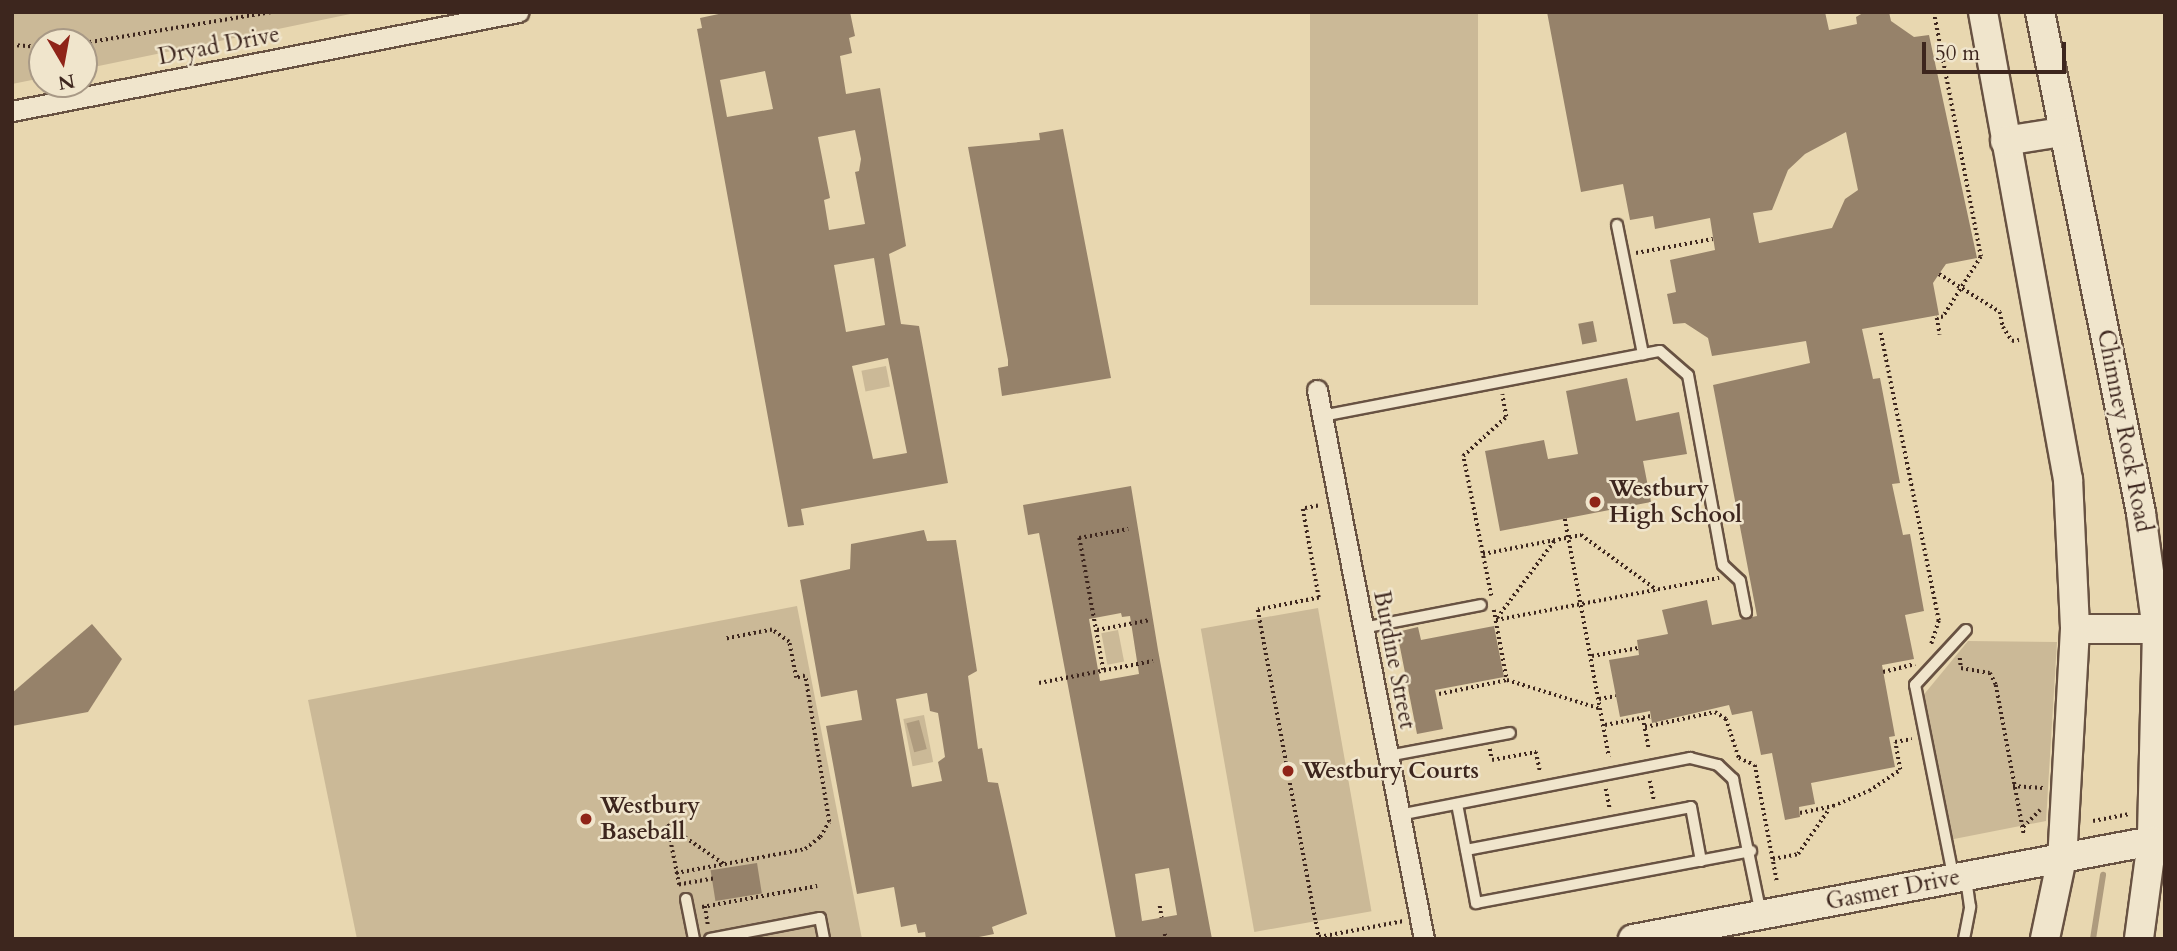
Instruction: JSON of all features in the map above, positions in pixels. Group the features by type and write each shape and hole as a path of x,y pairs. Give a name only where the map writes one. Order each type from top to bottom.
{"main road":[{"path":"1983,12 2068,479 2075,629 2062,858 2045,939"},
{"name":"Chimney Rock Road","path":"2040,12 2062,132 2141,513 2161,630 2158,842 2139,939"},
{"path":"2006,141 2062,132"},
{"path":"2075,629 2161,630"},
{"name":"Gasmer Drive","path":"1633,939 1731,925 1761,915 2158,842"}],"street":[{"name":"Dryad Drive","path":"12,111 518,12"},
{"name":"Burdine Street","path":"1317,390 1424,939"}],"lane":[{"path":"1617,225 1643,354"},
{"path":"1322,416 1660,351 1688,374 1723,565 1740,581 1746,612"},
{"path":"1363,628 1481,605"},
{"path":"1964,939 1970,907 1959,877 1924,737 1915,685 1966,630"},
{"path":"1388,756 1510,733"},
{"path":"1399,815 1690,758 1718,765 1733,779 1751,851 1761,915"},
{"path":"1457,804 1476,903 1751,851"},
{"path":"1466,850 1691,807 1701,860"},
{"path":"687,904 694,939"},
{"path":"709,934 820,918 824,939"}],"path":[{"path":"98,41 271,12"},
{"path":"1934,12 1982,257 1944,317 1937,318 1940,335"},
{"path":"1623,256 1713,239"},
{"path":"1939,274 2000,312 2012,341 2028,339"},
{"path":"1881,333 1938,621 1929,653"},
{"path":"1499,382 1506,417 1463,456 1507,680"},
{"path":"1318,506 1303,509 1319,598 1258,610 1319,937 1419,918"},
{"path":"1565,519 1609,757"},
{"path":"1104,670 1079,538 1128,529"},
{"path":"1482,554 1581,535 1657,590"},
{"path":"1496,620 1556,540"},
{"path":"1496,620 1734,575"},
{"path":"1096,630 1150,620"},
{"path":"1938,621 1945,627"},
{"path":"677,873 805,849 821,837 829,822 805,676 796,678 789,642 772,630 726,639"},
{"path":"1591,656 1638,648"},
{"path":"1960,654 1961,667 1990,673 1996,685 2024,834"},
{"path":"1883,672 1923,658"},
{"path":"1039,683 1153,661"},
{"path":"1439,694 1507,680 1601,709"},
{"path":"1599,699 1616,696"},
{"path":"1604,725 1651,716"},
{"path":"1643,718 1649,748"},
{"path":"1488,737 1492,760 1536,751 1540,771"},
{"path":"1800,813 1830,807 1869,791 1900,770 1895,742 1924,737"},
{"path":"1650,778 1654,803"},
{"path":"2013,786 2055,788"},
{"path":"2043,797 2044,788"},
{"path":"1607,795 1610,812"},
{"path":"2023,827 2043,805"},
{"path":"1773,859 1798,854 1830,807"},
{"path":"2093,821 2138,812"},
{"path":"713,879 679,885 667,825 724,864"},
{"path":"687,904 705,906 817,886"},
{"path":"705,906 709,934"},
{"path":"1160,906 1162,918"}],"shaded area":[{"path":"12,12 360,12 98,66 98,28 28,28 28,81 12,84"},
{"path":"1310,12 1478,12 1478,305 1310,305"},
{"path":"886,366 890,387 865,391 861,371"},
{"name":"Westbury Baseball","path":"797,606 862,939 357,939 308,700"},
{"name":"Westbury Courts","path":"1318,608 1371,911 1254,932 1201,629"},
{"path":"1118,630 1124,661 1107,665 1101,633"},
{"path":"1968,641 2057,642 2046,821 1949,840 1921,698"},
{"path":"924,715 933,762 913,766 903,719"},
{"path":"919,720 927,749 914,752 906,723"}],"building":[{"path":"728,12 850,12 855,36 849,38 852,53 840,56 846,94 880,88 906,246 889,254 894,284 901,324 919,326 948,483 801,509 804,525 788,527 697,29 702,28 700,18","holes":["765,71 773,109 727,117 720,80","855,130 861,159 859,171 855,172 865,224 829,230 824,200 830,198 818,137","874,258 885,325 846,332 834,265","888,358 907,453 873,459 852,366"]},
{"path":"1547,12 1825,12 1829,30 1857,24 1856,17 1863,13 1889,12 1891,21 1914,37 1929,35 1977,258 1946,264 1933,283 1939,315 1862,329 1873,379 1880,378 1900,483 1892,484 1903,535 1910,534 1924,611 1905,615 1914,659 1882,665 1895,736 1889,737 1895,767 1811,783 1815,804 1799,807 1800,817 1785,820 1772,753 1761,755 1752,711 1732,715 1729,705 1652,723 1650,711 1620,717 1609,660 1639,655 1637,640 1668,634 1662,610 1707,600 1712,625 1757,616 1713,385 1810,363 1806,341 1712,356 1708,338 1685,323 1673,324 1667,294 1676,292 1670,260 1715,250 1710,218 1655,229 1653,216 1630,220 1623,184 1581,192","holes":["1846,132 1858,190 1845,199 1832,228 1759,243 1753,213 1772,210 1788,170 1805,154"]},
{"path":"1063,129 1111,378 1002,396 998,368 1008,366 1008,360 968,147 1040,140 1039,133"},
{"path":"1593,321 1597,342 1582,344 1578,324"},
{"path":"1627,378 1636,421 1679,412 1687,454 1643,461 1651,502 1500,531 1485,451 1544,440 1548,459 1578,454 1566,391"},
{"path":"1131,486 1158,650 1212,939 1116,939 1039,533 1028,535 1023,505","holes":["1121,613 1122,617 1130,616 1139,674 1100,681 1089,619","1169,868 1177,915 1142,921 1135,874"]},
{"path":"924,530 927,541 956,540 977,671 968,676 978,749 982,748 988,782 998,783 1027,914 992,927 994,934 969,939 926,939 925,932 918,933 916,924 901,927 894,887 857,894 826,726 862,720 857,690 821,697 800,580 850,569 851,544","holes":["927,693 930,711 938,713 945,757 938,762 942,781 912,787 896,699"]},
{"path":"92,624 122,659 88,712 12,726 12,693"},
{"path":"1494,626 1504,677 1435,690 1443,729 1417,734 1397,632 1418,627 1421,640"},
{"path":"757,863 762,894 715,901 711,870"}],"waterway":[{"path":"2093,939 2103,875"}],"place":[{"name":"Westbury High School","path":"1595,502"},
{"name":"Westbury Courts","path":"1288,771"},
{"name":"Westbury Baseball","path":"586,819"}]}
